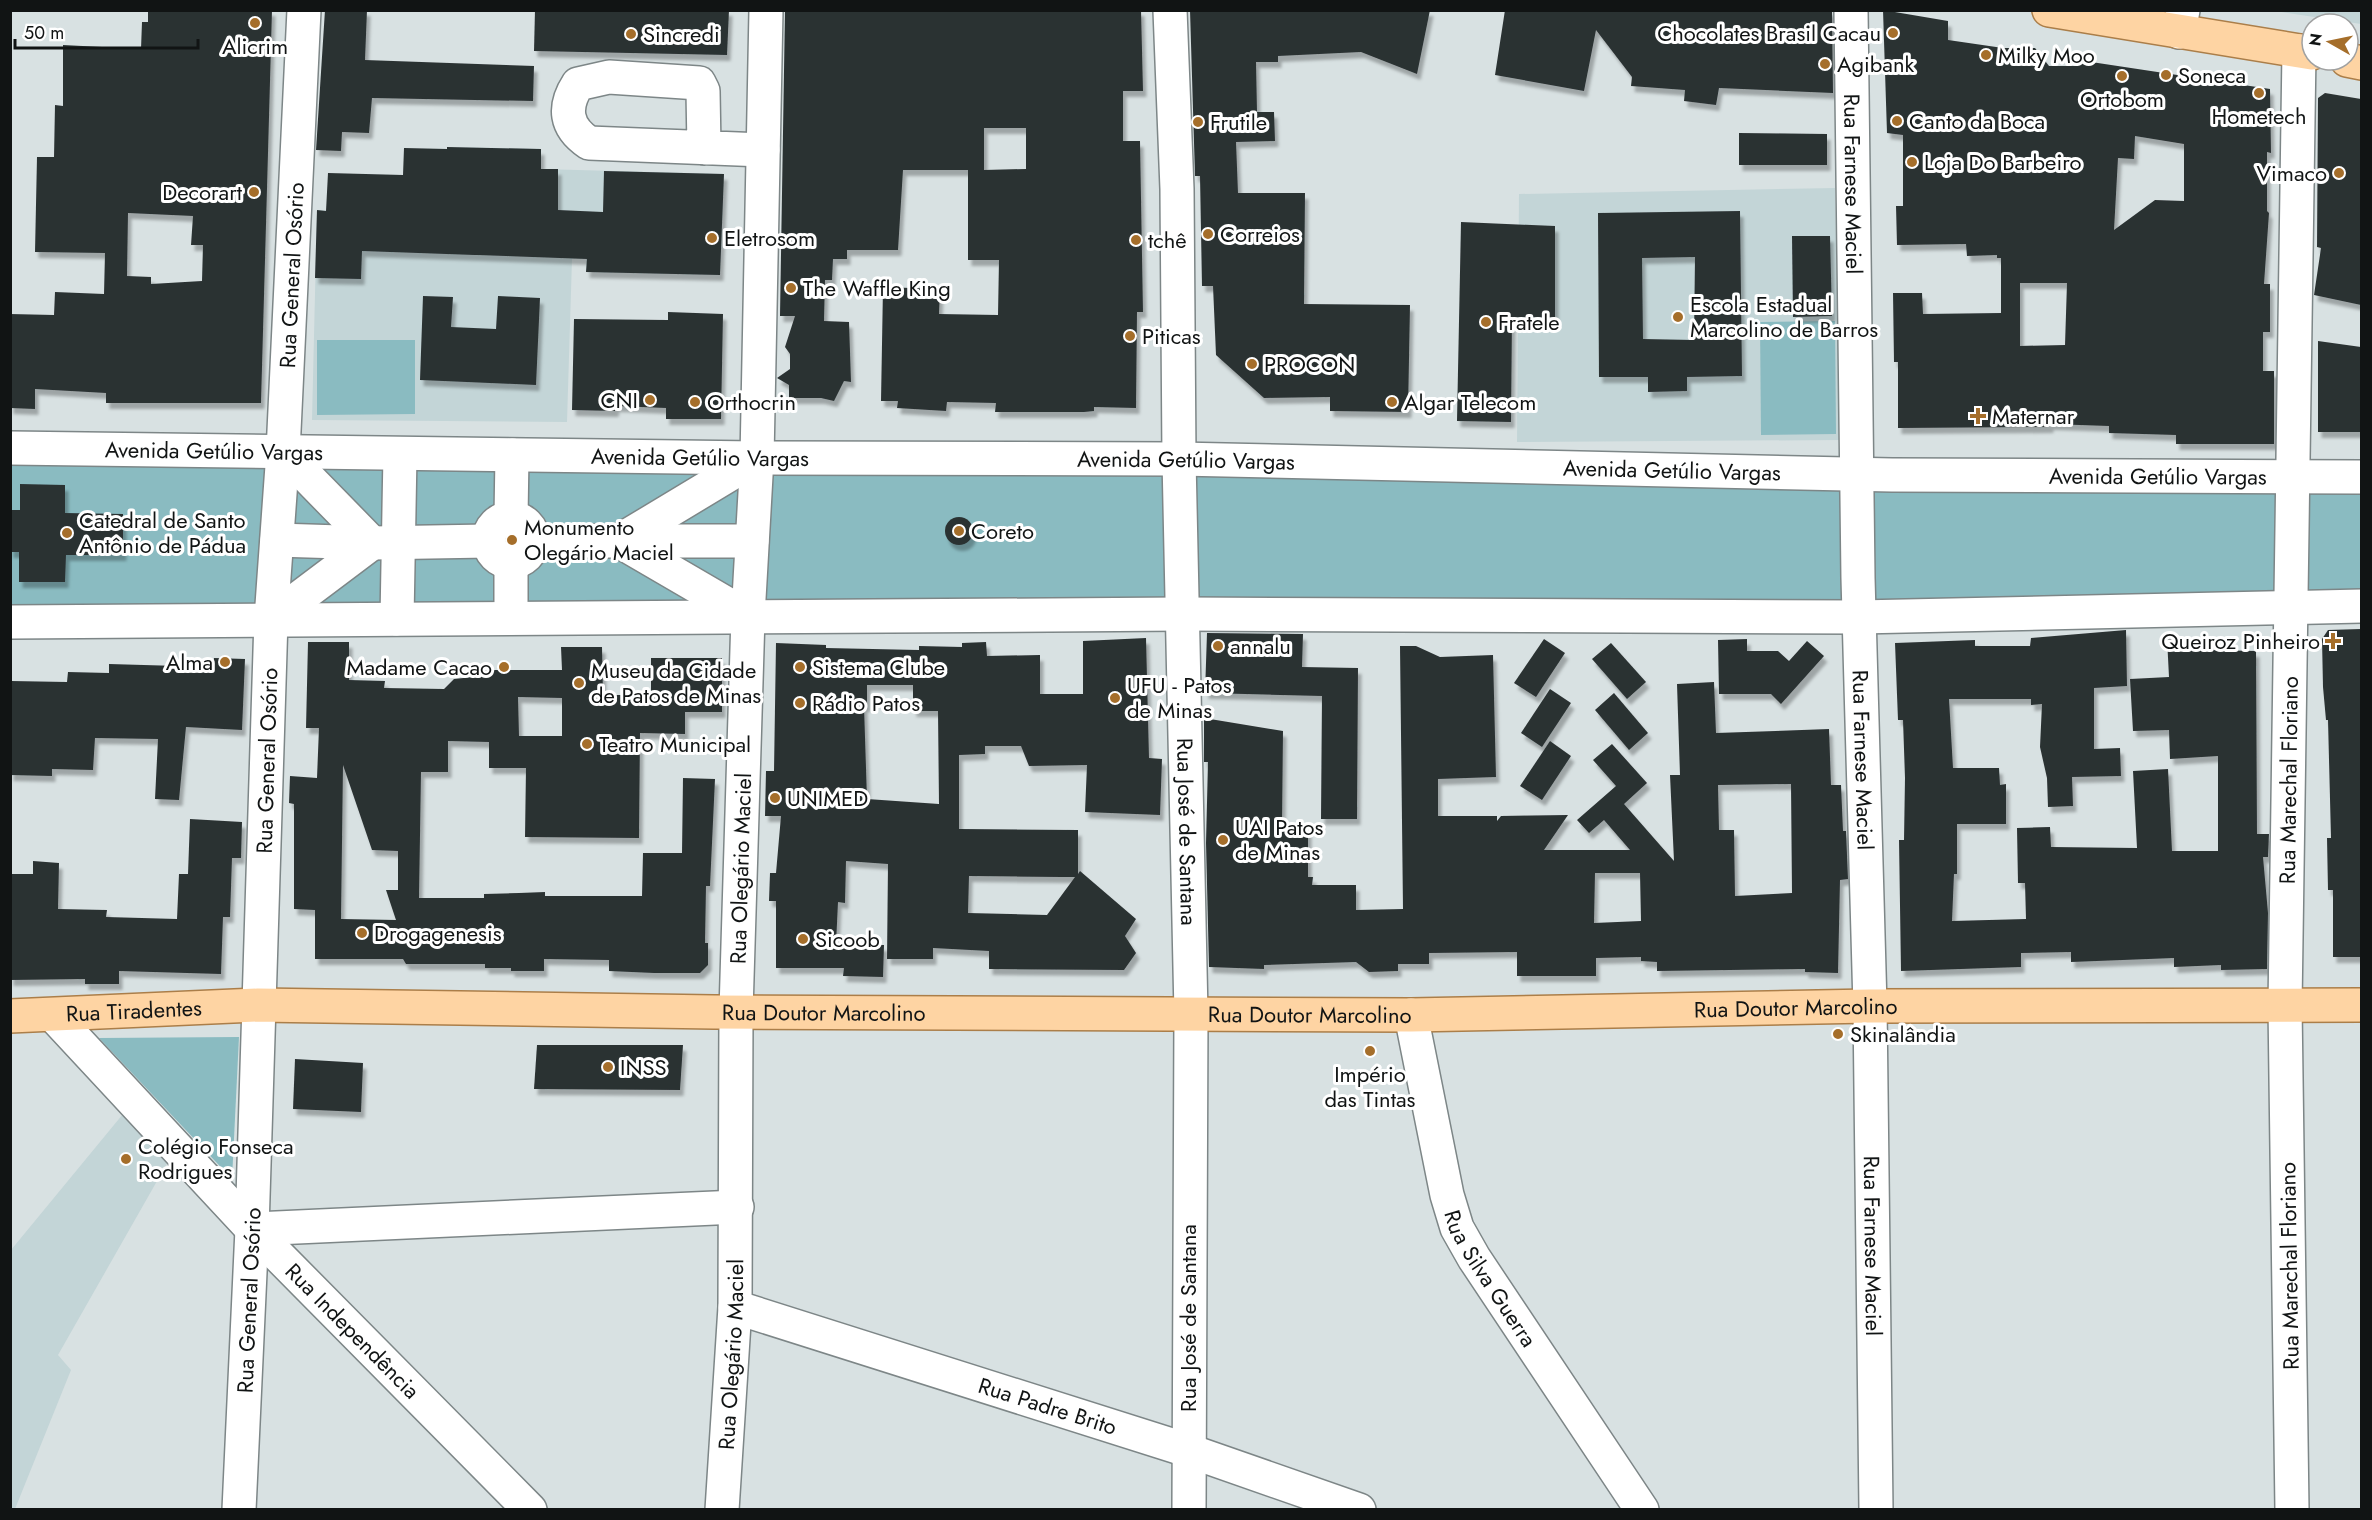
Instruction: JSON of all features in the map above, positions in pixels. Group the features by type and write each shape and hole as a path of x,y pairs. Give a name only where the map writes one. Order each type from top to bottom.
{"main road":[{"path":"2049,10 2181,21 2300,51"},
{"name":"Rua Doutor Marcolino","path":"258,1005 736,1011 1411,1015 1870,1006 2361,1005"},
{"name":"Rua Tiradentes","path":"10,1016 54,1016 258,1005"}],"street":[{"name":"Rua General Osório","path":"238,1509 252,1229 272,619 283,452 304,10"},
{"name":"Rua Olegário Maciel","path":"722,1509 735,1307 736,1011 748,616 757,458 766,10"},
{"name":"Rua José de Santana","path":"1170,10 1177,189 1179,459 1191,1014 1187,1450 1189,1509"},
{"name":"Rua Farnese Maciel","path":"1851,10 1859,617 1870,1006 1876,1509"},
{"name":"Rua Marechal Floriano","path":"2292,1509 2285,1006 2292,476 2304,72"},
{"path":"704,148 763,150"},
{"name":"Avenida Getúlio Vargas","path":"10,448 757,458 1179,459 1857,474 2361,477"},
{"path":"283,452 385,543"},
{"path":"396,619 385,543 400,454"},
{"path":"511,618 511,548 497,522 511,518 512,455"},
{"path":"619,541 757,458"},
{"path":"277,540 511,548 619,541 752,541"},
{"path":"619,541 748,616"},
{"path":"272,619 385,543"},
{"path":"10,622 1183,614 1859,617 2361,606"},
{"name":"Rua Silva Guerra","path":"1411,1015 1447,1195 1457,1228 1474,1258 1642,1509"},
{"name":"Rua Independência","path":"54,1016 252,1229 530,1509"},
{"path":"252,1229 737,1207"},
{"name":"Rua Padre Brito","path":"735,1307 1187,1450 1359,1509"}],"shaded area":[{"path":"2275,11 2361,11 2361,24 2360,12 2300,12 2300,15"},
{"path":"447,147 541,149 541,169 724,174 720,275 586,272 586,259 572,259 567,422 312,420 317,210 363,212 446,203"},
{"name":"Escola Estadual Marcolino de Barros","path":"1835,188 1840,440 1517,442 1519,194"},
{"path":"1835,321 1836,434 1761,435 1760,322"},
{"path":"317,340 415,340 415,414 317,415"},
{"path":"11,448 2361,477 2361,606 11,622"},
{"path":"239,1037 232,1179 99,1038"},
{"path":"123,1114 169,1160 58,1355 71,1370 15,1509 11,1510 11,1250"}],"building":[{"path":"148,10 272,10 261,403 106,403 106,393 35,389 35,409 10,408 10,314 54,315 55,292 104,294 105,253 35,252 37,157 54,157 55,105 63,106 63,45 141,49 142,22 148,22","holes":["128,213 193,216 191,245 203,245 202,281 151,284 151,277 127,276"]},
{"path":"325,10 367,10 365,60 534,66 533,101 372,98 369,133 342,132 341,151 316,150"},
{"name":"Sincredi","path":"535,10 729,10 727,55 534,51"},
{"path":"785,10 1141,10 1143,91 1123,91 1123,141 1140,141 1143,312 1137,312 1136,408 1094,407 1094,411 1084,412 995,412 996,403 947,402 946,411 897,408 898,401 881,401 883,287 940,289 939,314 998,315 999,260 968,260 968,170 903,170 898,250 847,250 847,259 833,259 832,280 825,280 824,321 849,322 851,382 844,381 834,401 821,398 789,398 789,385 777,378 790,369 790,354 785,347 795,316 780,316","holes":["984,128 1026,128 1026,169 984,170"]},
{"path":"1190,10 1430,10 1417,74 1361,52 1278,56 1278,62 1256,62 1257,112 1274,112 1275,141 1236,142 1238,193 1305,193 1304,304 1410,305 1408,412 1330,411 1330,397 1264,398 1216,355 1213,286 1202,286 1200,176 1195,176"},
{"path":"1505,10 1832,10 1833,93 1719,88 1716,105 1684,101 1685,90 1631,86 1632,77 1596,30 1584,91 1495,75"},
{"path":"1883,10 1948,21 1948,40 2003,48 2035,48 2049,66 2078,66 2078,60 2270,89 2271,153 2267,152 2267,211 2269,213 2264,284 2270,284 2270,332 2263,332 2263,371 2274,371 2274,444 2176,444 2176,435 2109,433 2109,426 2050,424 2050,427 1898,428 1898,362 1894,362 1893,293 1922,293 1923,314 2001,313 2001,258 1997,258 1997,255 1967,256 1966,244 1897,245 1896,206 1903,206 1903,135 1887,133","holes":["2135,136 2184,144 2184,201 2155,200 2114,230 2118,158 2134,159","2020,283 2067,283 2065,345 2020,346"]},
{"name":"Vimaco","path":"2325,93 2361,99 2361,305 2314,295 2321,248 2317,247 2318,98"},
{"path":"1739,133 1827,134 1827,165 1739,165"},
{"path":"447,147 541,149 541,169 558,169 558,210 603,212 604,171 724,174 720,275 586,272 587,259 362,251 361,279 315,278 317,210 326,211 328,173 403,175 404,148 447,149"},
{"path":"1740,211 1742,376 1687,377 1687,391 1648,392 1648,377 1599,377 1598,213","holes":["1695,257 1694,340 1643,339 1642,258"]},
{"name":"Fratele","path":"1461,222 1555,226 1555,317 1512,317 1511,422 1457,421"},
{"path":"1792,236 1830,236 1832,316 1793,317"},
{"path":"423,296 453,297 451,327 496,329 498,296 540,298 536,385 420,380"},
{"path":"668,312 723,314 721,419 666,419 666,408 616,406 615,411 572,410 574,319 668,320"},
{"path":"2318,341 2361,347 2361,432 2318,432"},
{"name":"Catedral de Santo Antônio de Pádua","path":"20,484 65,485 65,513 123,514 123,555 66,555 65,582 19,582 19,552 10,552 10,510 20,510"},
{"name":"Coreto","path":"959,517 969,521 973,531 969,541 959,545 949,541 945,531 949,521"},
{"path":"2361,629 2361,957 2333,957 2333,890 2328,890 2327,838 2331,838 2328,720 2326,720 2323,687 2322,639 2328,630"},
{"path":"2126,630 2127,686 2094,688 2094,749 2120,748 2121,776 2072,777 2073,806 2048,807 2047,778 2040,747 2042,704 2031,705 2031,699 1949,699 1953,768 1999,768 2000,785 2006,784 2006,824 1957,824 1957,874 1954,874 1952,921 2026,919 2025,883 2018,883 2017,828 2050,827 2051,847 2137,848 2133,771 2168,769 2172,851 2218,851 2218,756 2170,759 2169,730 2133,731 2130,679 2169,677 2167,638 2181,638 2189,642 2210,641 2210,650 2256,651 2257,834 2269,834 2268,857 2263,857 2268,913 2267,969 2221,970 2221,965 2174,967 2174,958 2071,962 2071,952 2021,953 2021,967 1901,971 1899,840 1904,840 1905,778 1903,720 1898,720 1895,643 1975,640 1975,646 2030,646 2031,638"},
{"path":"1207,633 1303,634 1302,667 1358,668 1357,819 1321,819 1322,696 1205,693"},
{"path":"1146,638 1149,758 1162,759 1160,815 1085,812 1087,765 1029,766 1021,746 985,746 985,754 959,755 959,829 1078,830 1078,874 1080,871 1136,919 1125,936 1136,953 1124,970 989,969 989,951 933,948 933,959 887,959 888,864 846,861 845,903 838,902 836,944 884,945 883,977 843,976 844,968 776,968 776,901 769,901 770,873 776,873 781,816 765,816 766,771 774,771 776,643 826,645 826,648 919,650 919,646 962,647 962,643 986,642 987,656 1040,655 1040,694 1083,694 1083,641","holes":["867,685 913,685 913,711 938,711 939,804 867,799 864,706 867,706","969,876 1062,877 1075,877 1047,915 968,913"]},
{"path":"1544,639 1565,653 1536,697 1514,683"},
{"path":"1747,639 1747,651 1778,651 1789,661 1807,641 1824,656 1781,704 1771,694 1719,694 1718,640"},
{"path":"308,642 349,642 349,680 385,681 384,688 444,689 454,679 482,676 482,670 562,670 561,647 602,647 603,695 651,695 651,658 722,658 722,712 685,712 685,734 640,733 639,838 525,837 526,768 489,768 489,742 448,741 448,772 421,772 419,898 484,898 484,894 545,892 545,896 642,896 643,853 682,853 683,778 715,779 710,886 706,886 705,943 708,943 708,965 700,973 654,973 609,971 609,960 544,959 544,971 511,971 511,968 485,968 485,964 406,964 403,959 315,959 315,910 294,909 294,804 289,803 290,776 317,778 319,728 306,728","holes":["518,697 562,698 562,736 519,736","343,765 372,850 398,851 398,890 386,890 396,920 341,919"]},
{"path":"1611,643 1646,682 1627,699 1592,659"},
{"path":"1400,646 1416,646 1440,657 1493,655 1496,777 1438,779 1438,816 1497,816 1497,821 1501,816 1568,815 1544,850 1630,850 1604,820 1589,833 1577,820 1616,786 1593,760 1612,744 1647,783 1624,804 1674,861 1670,775 1680,775 1677,684 1714,682 1716,733 1829,729 1831,785 1841,785 1848,879 1840,880 1838,973 1805,972 1805,969 1657,971 1657,962 1641,961 1641,957 1596,958 1596,976 1517,976 1517,952 1429,953 1429,964 1398,964 1398,971 1369,972 1356,962 1264,965 1264,969 1209,967 1206,843 1208,762 1204,762 1204,718 1283,731 1282,826 1308,826 1308,877 1313,877 1312,885 1356,885 1356,910 1403,909","holes":["1791,784 1792,893 1735,896 1734,830 1719,830 1718,785","1595,873 1640,873 1641,921 1594,923"]},
{"path":"214,658 245,659 242,730 186,727 179,800 155,799 158,739 95,738 93,770 52,769 52,776 10,775 11,681 67,682 68,672 109,673 109,664 213,667"},
{"path":"1550,689 1571,703 1542,747 1521,733"},
{"path":"1614,693 1648,733 1629,750 1595,710"},
{"path":"1550,741 1571,756 1542,800 1520,786"},
{"path":"190,819 242,822 241,858 232,858 230,917 223,917 221,974 119,971 119,984 85,984 85,979 10,980 10,874 33,874 33,861 59,863 58,909 107,910 106,917 177,919 179,874 188,874"},
{"name":"INSS","path":"537,1045 683,1045 680,1090 534,1089"},
{"path":"295,1059 363,1063 361,1112 293,1109"}],"place":[{"name":"Alicrim","path":"255,23"},
{"name":"Chocolates Brasil Cacau","path":"1893,33"},
{"name":"Sincredi","path":"631,34"},
{"name":"Milky Moo","path":"1986,55"},
{"name":"Agibank","path":"1825,64"},
{"name":"Soneca","path":"2166,75"},
{"name":"Ortobom","path":"2122,76"},
{"name":"Hometech","path":"2259,93"},
{"name":"Canto da Boca","path":"1897,121"},
{"name":"Frutile","path":"1198,122"},
{"name":"Loja Do Barbeiro","path":"1912,162"},
{"name":"Vimaco","path":"2339,173"},
{"name":"Decorart","path":"254,192"},
{"name":"Correios","path":"1208,234"},
{"name":"Eletrosom","path":"712,238"},
{"name":"tchê","path":"1136,240"},
{"name":"The Waffle King","path":"791,288"},
{"name":"Escola Estadual Marcolino de Barros","path":"1678,317"},
{"name":"Fratele","path":"1486,322"},
{"name":"Piticas","path":"1130,336"},
{"name":"PROCON","path":"1252,364"},
{"name":"CNI","path":"650,400"},
{"name":"Orthocrin","path":"695,402"},
{"name":"Algar Telecom","path":"1392,402"},
{"name":"Maternar","path":"1978,416"},
{"name":"Coreto","path":"959,531"},
{"name":"Catedral de Santo Antônio de Pádua","path":"67,533"},
{"name":"Monumento Olegário Maciel","path":"512,540"},
{"name":"Queiroz Pinheiro","path":"2333,641"},
{"name":"annalu","path":"1218,646"},
{"name":"Alma","path":"225,662"},
{"name":"Madame Cacao","path":"504,667"},
{"name":"Sistema Clube","path":"800,667"},
{"name":"Museu da Cidade de Patos de Minas","path":"579,683"},
{"name":"UFU - Patos de Minas","path":"1115,698"},
{"name":"Rádio Patos","path":"800,703"},
{"name":"Teatro Municipal","path":"587,744"},
{"name":"UNIMED","path":"775,798"},
{"name":"UAI Patos de Minas","path":"1223,840"},
{"name":"Drogagenesis","path":"362,933"},
{"name":"Sicoob","path":"803,939"},
{"name":"Skinalândia","path":"1838,1034"},
{"name":"Império das Tintas","path":"1370,1051"},
{"name":"INSS","path":"608,1067"},
{"name":"Colégio Fonseca Rodrigues","path":"126,1159"}]}
